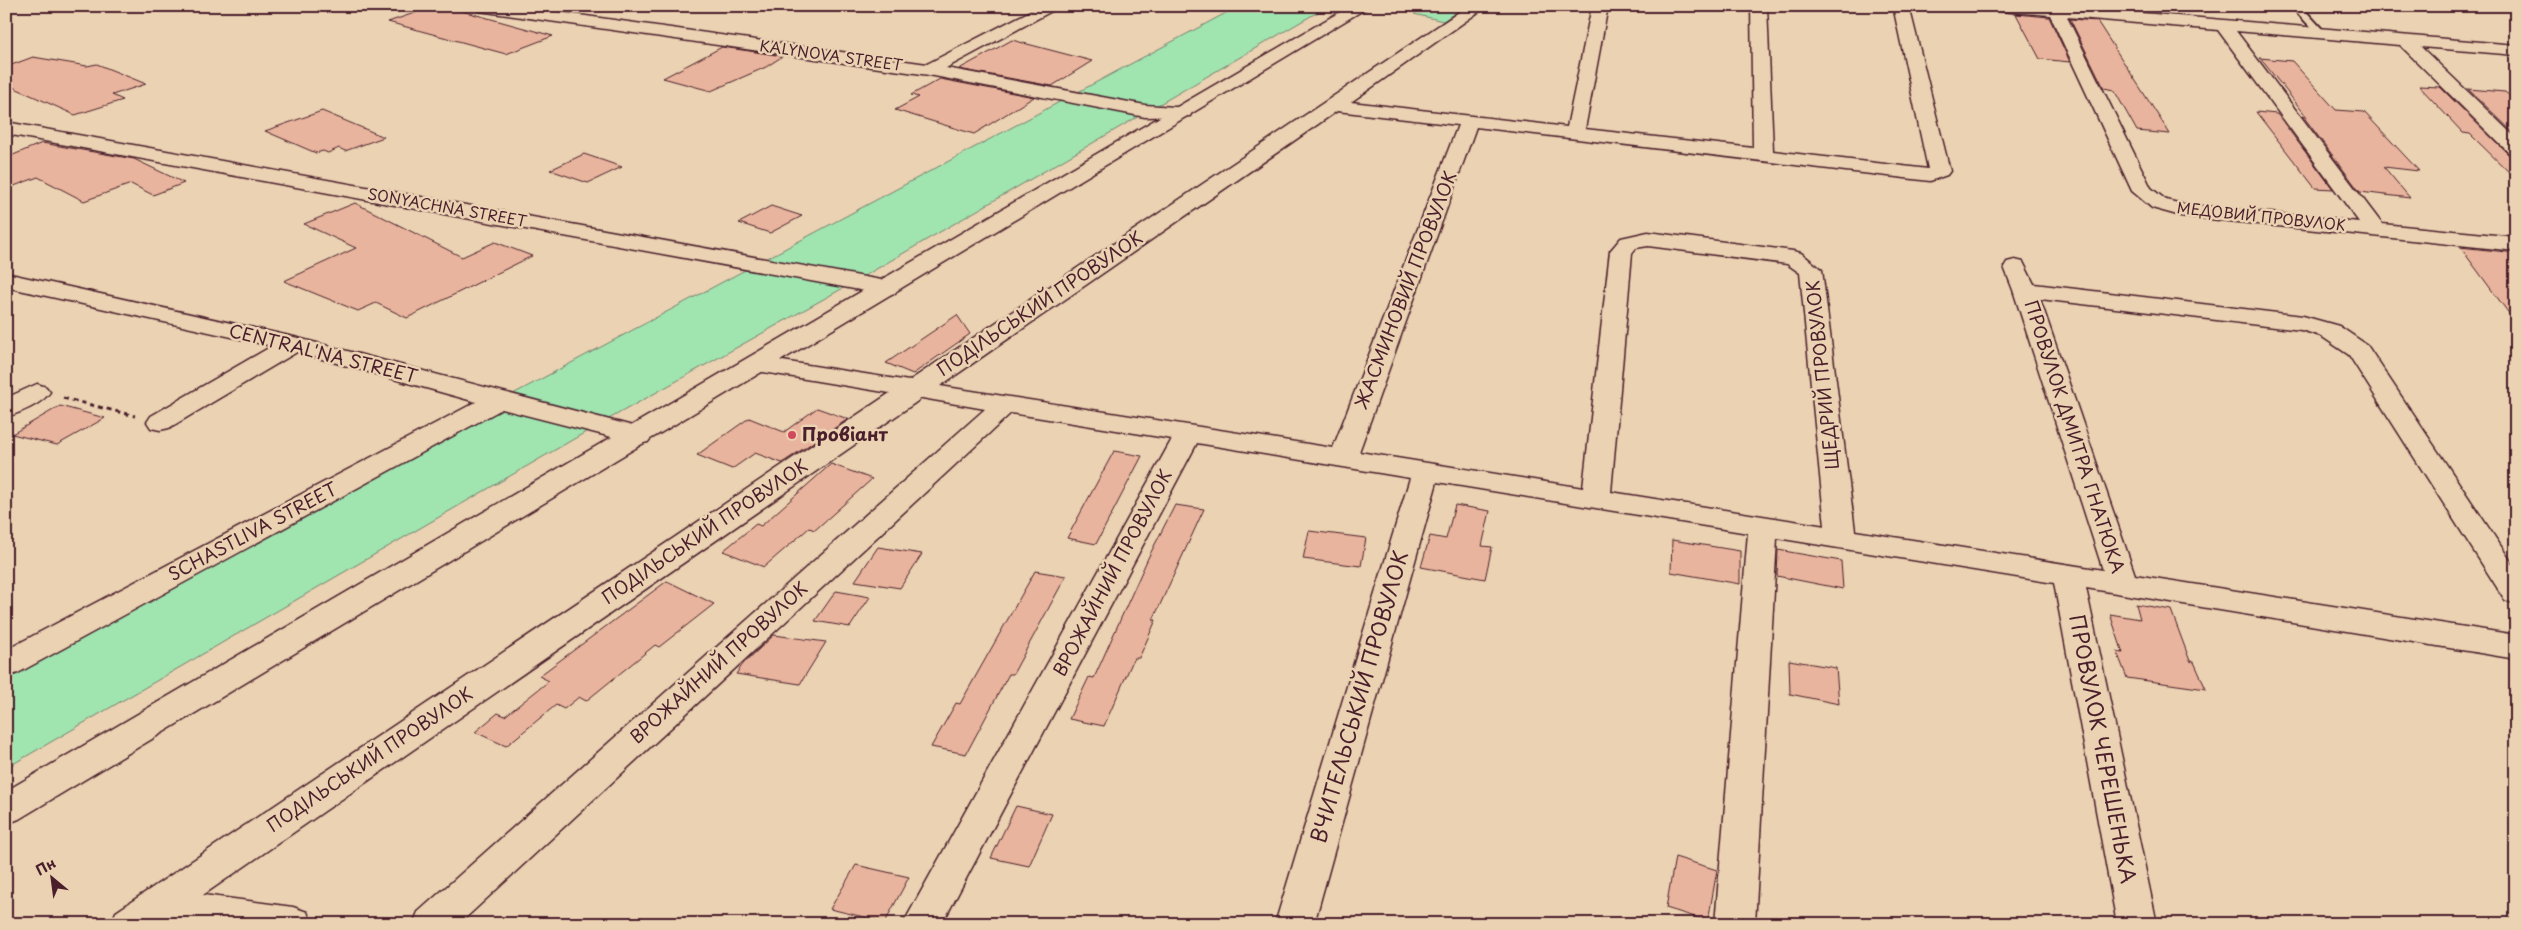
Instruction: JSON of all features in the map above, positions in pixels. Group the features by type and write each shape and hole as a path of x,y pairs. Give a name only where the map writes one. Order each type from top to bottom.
{"main road":[{"name":"KALYNOVA STREET","path":"478,6 929,70 1146,110 1183,112"},
{"path":"929,70 1053,6"},
{"path":"6,809 639,436 757,364 1362,6"},
{"name":"ПОДІЛЬСЬКИЙ ПРОВУЛОК","path":"143,915 1479,6"},
{"path":"1575,133 1600,6"},
{"path":"1759,6 1763,156"},
{"path":"1332,105 1468,123 1575,133 1930,176 1940,172 1901,6"},
{"path":"1999,6 2516,50"},
{"name":"МЕДОВИЙ ПРОВУЛОК","path":"2056,10 2142,191 2148,198 2181,210 2375,229 2514,246"},
{"name":"МЕДОВИЙ ПРОВУЛОК","path":"2222,24 2375,229"},
{"path":"2404,40 2516,149"},
{"name":"ЖАСМИНОВИЙ ПРОВУЛОК","path":"1343,458 1468,123"},
{"name":"SONYACHNA STREET","path":"6,128 887,288"},
{"name":"ЩЕДРИЙ ПРОВУЛОК","path":"1596,499 1621,251 1629,243 1648,239 1793,258 1811,270 1841,538"},
{"name":"ПРОВУЛОК ДМИТРА ГНАТЮКА","path":"2123,584 2020,278 2303,323 2330,331 2358,350 2516,593"},
{"name":"CENTRAL'NA STREET","path":"6,280 294,344 639,436"},
{"path":"160,422 294,344"},
{"path":"757,364 916,388 1841,538 2514,649"},
{"path":"6,384 37,392"},
{"path":"6,409 37,392"},
{"name":"SCHASTLIVA STREET","path":"6,665 499,400"},
{"name":"ВРОЖАЙНИЙ ПРОВУЛОК","path":"432,924 1007,403"},
{"name":"ВРОЖАЙНИЙ ПРОВУЛОК","path":"922,924 1189,433"},
{"name":"ВЧИТЕЛЬСЬКИЙ ПРОВУЛОК","path":"1294,924 1426,471"},
{"path":"1734,924 1763,526"},
{"name":"ПРОВУЛОК ЧЕРЕШЕНЬКА","path":"2068,575 2136,924"},
{"path":"143,915 293,924"}],"lane":[{"path":"2296,6 2321,33"}],"path":[{"path":"37,392 160,422"}],"green space":[{"path":"1239,6 1328,6 854,282 598,425 6,768 6,665"},
{"path":"1427,6 1466,6 1443,21 1414,14"}],"building":[{"path":"435,6 444,6 553,36 506,54 388,22"},
{"path":"2016,14 2049,17 2070,62 2040,59"},
{"path":"2070,19 2097,21 2170,134 2137,131 2114,90 2104,88"},
{"path":"1012,40 1092,61 1052,86 959,69"},
{"path":"722,47 783,56 766,67 711,91 663,78"},
{"path":"33,57 87,66 97,64 146,84 112,95 123,100 75,115 6,84 6,67"},
{"path":"2260,58 2292,61 2336,110 2364,112 2419,171 2384,167 2410,198 2360,192 2303,116 2307,117"},
{"path":"940,79 1034,97 974,134 895,110 919,97 911,95"},
{"path":"2419,86 2440,87 2508,154 2516,157 2516,179 2470,134 2463,133"},
{"path":"2468,89 2505,92 2516,101 2516,135"},
{"path":"322,111 384,137 345,151 339,148 328,153 323,151 316,153 265,131"},
{"path":"2256,112 2277,114 2333,189 2315,188"},
{"path":"42,143 134,159 184,183 153,195 131,184 84,201 38,177 6,189 6,158"},
{"path":"584,154 622,167 588,183 550,170"},
{"path":"355,203 462,257 495,242 532,256 407,318 376,303 358,311 284,281 356,248 304,224"},
{"path":"771,206 802,216 770,233 739,223"},
{"path":"2460,247 2516,253 2516,323"},
{"path":"957,315 970,334 913,374 886,363"},
{"path":"60,406 105,418 57,445 12,434"},
{"path":"817,408 848,419 782,463 755,453 732,469 697,455 749,418 784,432"},
{"path":"1114,451 1142,456 1096,544 1067,538"},
{"path":"831,464 872,479 815,530 809,528 764,567 723,551 756,524 761,526"},
{"path":"1175,505 1204,509 1153,620 1156,620 1139,658 1134,658 1104,726 1069,719 1089,677 1094,678 1148,558"},
{"path":"1455,505 1490,511 1482,546 1492,547 1485,579 1421,567 1430,536 1446,539"},
{"path":"1309,531 1366,538 1361,566 1303,559"},
{"path":"1672,540 1740,551 1740,584 1671,572"},
{"path":"878,547 922,554 900,588 855,581"},
{"path":"1778,550 1841,561 1843,589 1777,576"},
{"path":"1035,571 1066,576 1013,674 1009,674 966,754 931,747 956,703 960,704"},
{"path":"667,581 714,604 659,647 655,645 586,701 579,697 564,709 556,705 506,746 475,732 498,713 505,716 549,681 539,676"},
{"path":"836,591 870,597 850,627 815,621"},
{"path":"2136,604 2171,610 2190,661 2194,662 2206,689 2127,678 2117,652 2123,653 2110,614 2140,619"},
{"path":"774,635 826,642 800,684 736,674 743,664"},
{"path":"1789,660 1836,668 1839,704 1790,694"},
{"path":"1016,806 1052,814 1029,866 991,858"},
{"path":"1675,857 1717,870 1708,921 1666,908"},
{"path":"856,865 909,877 885,922 830,909"}],"place":[{"name":"Провіант","path":"792,435"}]}
